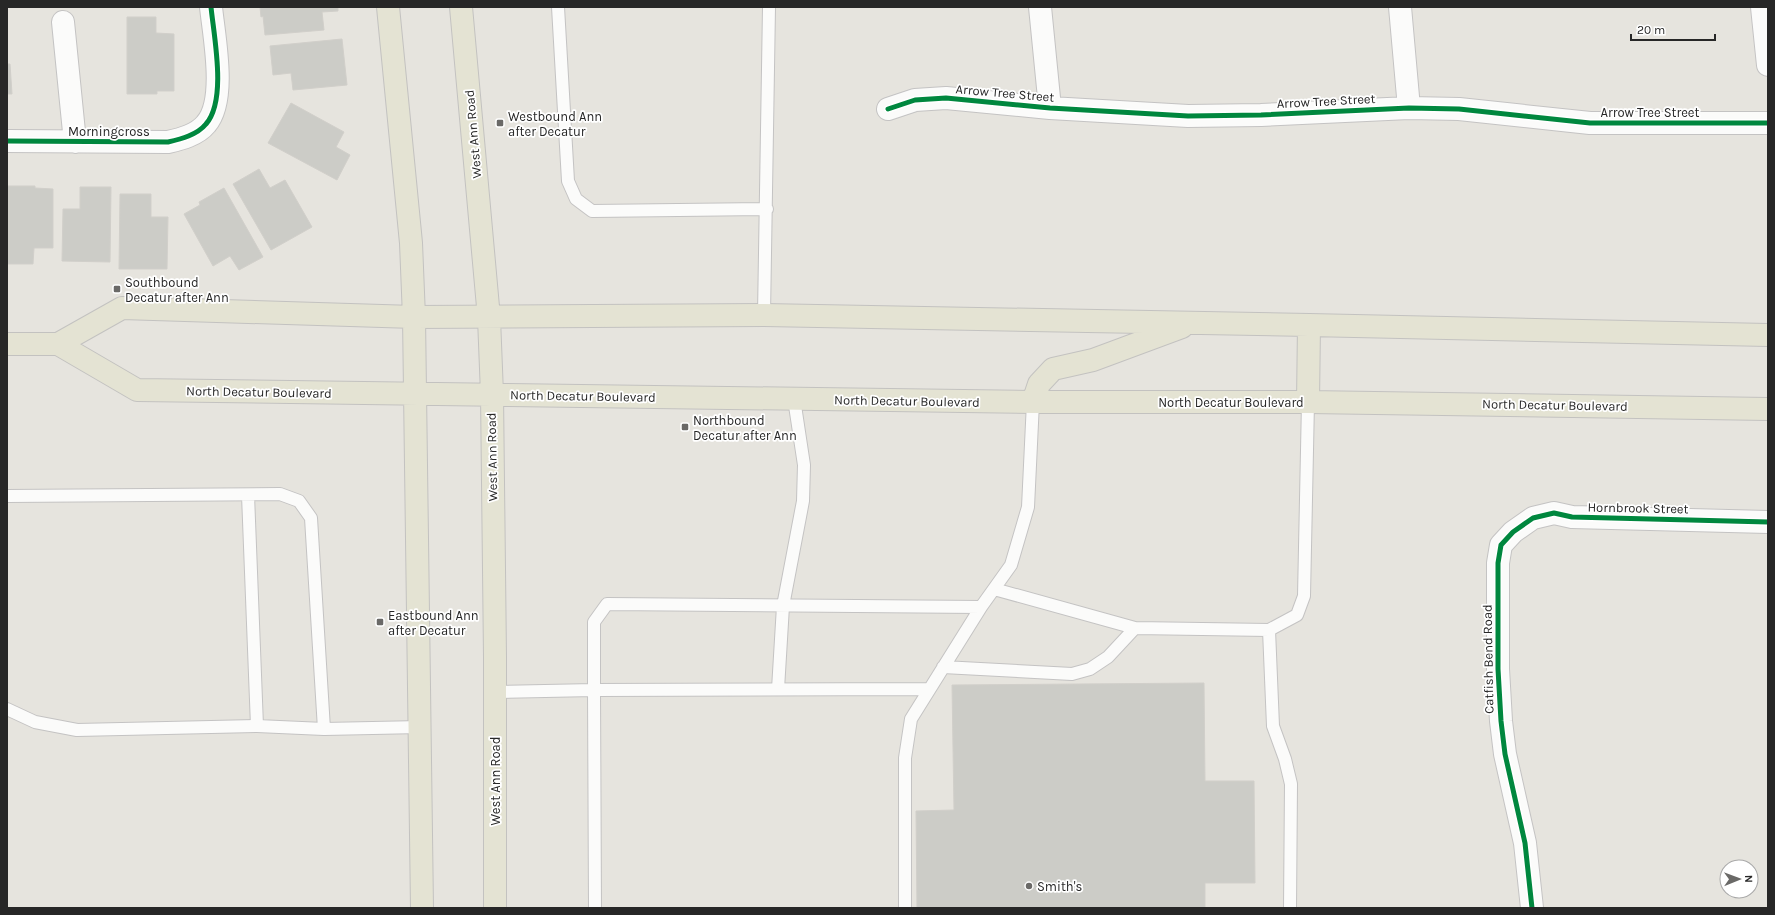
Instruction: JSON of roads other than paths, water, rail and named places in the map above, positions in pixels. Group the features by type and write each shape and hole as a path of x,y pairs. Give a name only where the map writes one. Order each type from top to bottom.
{"main road":[{"path":"388,7 411,243 414,317 421,727 422,908"},
{"name":"West Ann Road","path":"460,7 489,318 492,394 495,692 495,908"},
{"name":"North Decatur Boulevard","path":"7,344 58,344 122,308 414,317 489,318 764,315 1768,335"},
{"path":"1033,402 1039,384 1053,369 1093,360 1194,323"},
{"path":"1308,402 1309,325"},
{"name":"North Decatur Boulevard","path":"58,344 138,390 1033,402 1308,402 1768,409"}],"street":[{"name":"Morningcross","path":"7,141 168,142 183,138 206,125 214,112 218,85 211,7"},
{"path":"1040,7 1050,108"},
{"path":"1400,7 1409,108"},
{"path":"1762,7 1768,65"},
{"path":"63,22 75,142"},
{"name":"Arrow Tree Street","path":"888,109 915,100 946,98 1050,108 1188,116 1409,108 1459,109 1590,123 1768,123"},
{"name":"Hornbrook Street","path":"1513,532 1533,518 1554,513 1572,517 1768,522"},
{"name":"Catfish Bend Road","path":"1513,532 1501,545 1498,563 1498,669 1501,721 1505,754 1525,843 1532,908"}],"lane":[{"path":"558,7 568,181 576,199 592,211 767,209"},
{"path":"764,315 767,209 769,7"},
{"path":"778,689 783,606 803,502 804,465 794,399"},
{"path":"905,908 905,758 911,719 981,607 1011,565 1028,507 1033,402"},
{"path":"994,589 1135,628 1269,630 1296,615 1304,596 1308,402"},
{"path":"248,494 257,726"},
{"path":"7,496 280,494 299,501 311,518 324,729"},
{"path":"596,908 594,622 607,604 981,607"},
{"path":"943,667 1072,674 1090,670 1108,657 1135,628"},
{"path":"1269,630 1273,726 1284,753 1291,784 1290,908"},
{"path":"495,692 594,690 929,689"},
{"path":"7,709 35,722 76,730 257,726 324,729 421,727"}],"place":[{"name":"Westbound Ann after Decatur","path":"500,123"},
{"name":"Southbound Decatur after Ann","path":"117,289"},
{"name":"Northbound Decatur after Ann","path":"685,427"},
{"name":"Eastbound Ann after Decatur","path":"380,622"},
{"name":"Smith's","path":"1029,886"}]}
